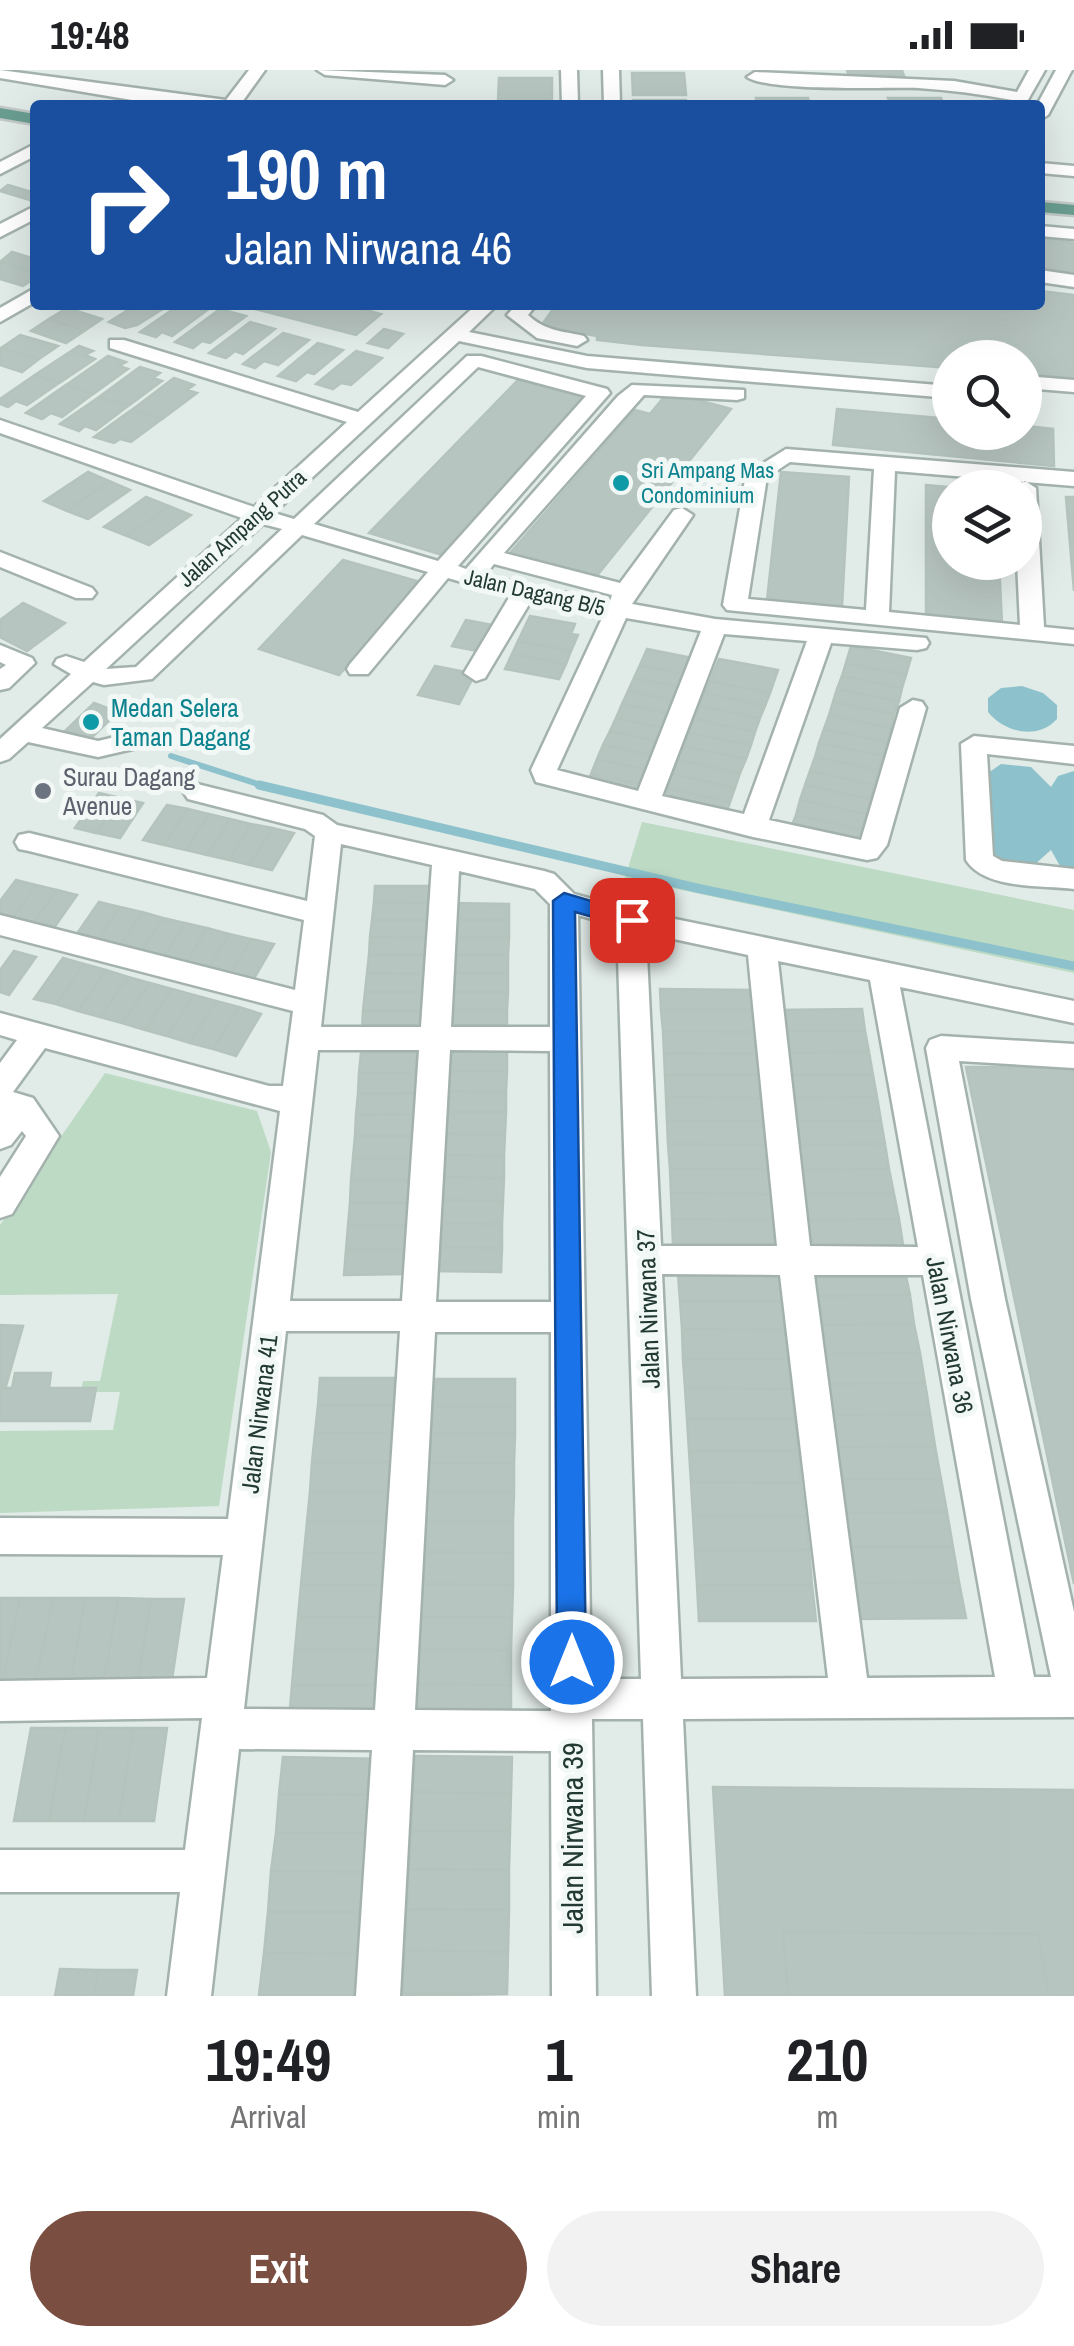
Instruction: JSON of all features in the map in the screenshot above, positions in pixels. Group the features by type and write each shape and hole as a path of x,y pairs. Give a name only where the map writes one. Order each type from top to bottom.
{"main road":[{"path":"0,100 30,105"},
{"path":"0,113 30,119"},
{"path":"1045,195 1074,198"},
{"path":"1045,207 1074,210"}],"street":[{"path":"79,86 99,70"},
{"path":"235,100 257,70"},
{"path":"325,70 422,74 444,81"},
{"path":"569,70 570,100"},
{"path":"611,70 612,100"},
{"path":"1019,100 1037,70"},
{"path":"1045,104 1064,70"},
{"path":"0,73 191,100"},
{"path":"755,77 868,84 930,77 1014,100"},
{"path":"825,84 830,100"},
{"path":"868,84 873,100"},
{"path":"1050,93 1074,96"},
{"path":"0,142 30,147"},
{"path":"0,170 30,151"},
{"path":"1045,168 1074,171"},
{"path":"0,232 30,214"},
{"path":"1045,231 1074,234"},
{"path":"1045,277 1074,281"},
{"path":"0,316 30,297"},
{"name":"Jalan Ampang Putra","path":"351,417 456,310"},
{"name":"Jalan Ampang Putra","path":"0,753 11,729 244,511 351,417 458,335 482,310"},
{"path":"521,310 517,314 539,345 587,362 932,391"},
{"path":"435,329 539,345 932,374"},
{"path":"117,344 351,417"},
{"path":"77,667 104,676 143,674 474,360 600,393 359,669"},
{"path":"1042,383 1074,386"},
{"path":"470,578 624,400 639,388 740,394"},
{"path":"1042,399 1074,402"},
{"name":"Jalan Dagang B/5","path":"0,426 244,511 524,593 621,601 715,626 917,643"},
{"path":"932,470 786,456 756,474 735,606 1074,637"},
{"path":"877,619 885,464"},
{"path":"1042,482 1074,479"},
{"path":"682,514 621,601 544,770 545,776 569,786 866,851 874,844 913,708"},
{"path":"489,556 621,601"},
{"path":"0,559 84,593"},
{"path":"1030,580 1032,633"},
{"path":"476,673 524,593"},
{"path":"647,802 715,626"},
{"path":"752,828 821,636"},
{"path":"0,682 11,658"},
{"path":"11,729 98,749 128,742"},
{"path":"1074,756 974,744 980,860 996,870 1074,879"},
{"path":"197,793 314,822 329,832 544,881 564,901 632,920 1074,1012"},
{"name":"Jalan Nirwana 41","path":"190,1996 329,832"},
{"path":"29,842 319,914"},
{"path":"378,1996 446,857"},
{"name":"Jalan Nirwana 39","path":"564,901 574,1996"},
{"name":"Jalan Nirwana 37","path":"632,920 674,1996"},
{"path":"0,925 306,1021 434,1038 565,1038"},
{"path":"762,949 795,1260 850,1698"},
{"name":"Jalan Nirwana 36","path":"883,972 1018,1697"},
{"path":"0,1024 269,1098 297,1098"},
{"path":"0,1136 7,1098 38,1034"},
{"path":"1074,1056 941,1048 988,1299 1066,1665 1074,1665"},
{"path":"0,1204 44,1136 7,1098"},
{"path":"646,1260 937,1261"},
{"path":"944,1299 988,1299"},
{"path":"271,1316 568,1317"},
{"path":"0,1536 244,1537"},
{"path":"0,1701 223,1714 395,1730 572,1715 665,1698 1074,1697"},
{"path":"0,1870 204,1871"}],"green space":[{"path":"642,822 1074,910 1074,973 625,878"},
{"path":"105,1073 257,1111 271,1152 219,1506 0,1513 0,1431 113,1430 120,1392 81,1392 83,1381 100,1381 118,1294 0,1295 0,1225"}],"water":[{"path":"1022,686 1043,693 1057,705 1057,719 1049,726 1031,732 1012,729 988,712 988,698 1001,688"},
{"path":"1001,764 1031,767 1051,787 1058,776 1074,771 1074,874 1060,866 1051,850 1033,866 1012,867 993,857 988,773"}],"building":[{"path":"847,70 902,70 904,76 849,76"},
{"path":"632,73 684,73 686,95 633,95"},
{"path":"499,78 552,78 552,100 498,100"},
{"path":"756,98 809,100 756,100"},
{"path":"888,98 942,100 889,100"},
{"path":"8,185 30,192 30,200 0,191"},
{"path":"1045,239 1074,243 1074,273 1045,269"},
{"path":"12,252 30,257 30,271 0,262"},
{"path":"0,262 30,271 30,281 23,286 0,279"},
{"path":"1045,292 1074,295 1074,378 1042,375 1042,340 932,340 932,367 642,345 597,340 597,336 541,326 552,310 1045,310"},
{"path":"64,310 73,310 102,319 84,331 49,319"},
{"path":"128,310 161,310 125,328 109,322"},
{"path":"172,310 207,310 172,336 140,332"},
{"path":"219,310 246,316 210,343 202,341 193,348 175,342"},
{"path":"259,310 366,310 381,314 356,335"},
{"path":"49,319 84,331 66,343 31,331"},
{"path":"250,322 275,329 243,354 235,351 226,358 209,353"},
{"path":"384,329 403,334 388,348 368,343"},
{"path":"283,333 309,340 278,365 264,361 255,368 243,364"},
{"path":"20,335 58,346 39,359 1,348"},
{"path":"318,343 343,350 314,374 307,372 296,381 278,376"},
{"path":"79,346 93,351 85,355 95,359 59,383 35,375"},
{"path":"0,348 39,359 22,372 0,365"},
{"path":"356,351 382,358 351,385 341,383 333,389 316,384"},
{"path":"108,356 126,362 119,366 128,369 93,394 66,385"},
{"path":"140,367 160,373 153,378 162,381 128,406 99,397"},
{"path":"35,375 59,383 27,405 16,401 8,407 0,404 0,399"},
{"path":"174,378 194,385 187,390 197,393 162,419 133,409"},
{"path":"518,380 589,398 446,556 369,533"},
{"path":"66,385 93,394 62,417 51,413 42,419 26,413"},
{"name":"Sri Ampang Mas Condominium","path":"668,392 731,409 595,578 510,553 635,410 650,414"},
{"path":"99,397 128,406 96,430 85,426 79,431 60,424"},
{"path":"133,409 162,419 131,442 120,439 114,443 94,437"},
{"path":"837,409 932,417 932,450 1042,450 1042,428 1053,429 1054,466 833,445"},
{"path":"88,472 109,481 67,511 44,501"},
{"path":"781,472 849,477 842,607 767,600"},
{"path":"109,481 130,490 88,519 67,511"},
{"path":"926,485 932,486 932,580 1000,580 1002,623 926,616"},
{"path":"146,497 169,506 127,536 104,527"},
{"path":"1066,497 1074,497 1074,591"},
{"path":"169,506 191,515 149,545 127,536"},
{"path":"343,560 420,582 339,675 259,649"},
{"path":"23,603 65,623 27,651 0,637 0,620"},
{"path":"530,616 575,624 571,634 578,635 571,651 518,641"},
{"path":"466,620 497,626 483,652 452,646"},
{"path":"518,641 571,651 566,664 512,654"},
{"path":"851,646 911,658 906,675 846,663"},
{"path":"647,649 702,660 695,676 640,665"},
{"path":"512,654 566,664 559,679 505,669"},
{"path":"719,659 778,670 770,693 710,681"},
{"path":"846,663 906,675 902,688 842,676"},
{"path":"640,665 695,676 690,689 634,678"},
{"path":"435,666 475,674 459,704 418,695"},
{"path":"842,676 902,688 899,701 837,689"},
{"path":"634,678 690,689 684,703 628,691"},
{"path":"710,681 770,693 765,706 705,693"},
{"path":"837,689 899,701 894,714 833,702"},
{"path":"628,691 684,703 679,716 622,704"},
{"path":"705,693 765,706 760,718 700,706"},
{"path":"833,702 894,714 891,728 829,715"},
{"name":"Medan Selera Taman Dagang","path":"94,703 118,712 87,742 63,733"},
{"path":"622,704 679,716 673,730 616,718"},
{"path":"700,706 760,718 755,732 695,719"},
{"path":"829,715 891,728 887,742 824,729"},
{"path":"616,718 673,730 667,743 610,731"},
{"path":"695,719 755,732 751,745 689,733"},
{"path":"824,729 887,742 883,756 819,743"},
{"path":"610,731 667,743 662,757 603,745"},
{"path":"689,733 751,745 746,759 684,746"},
{"path":"819,743 883,756 878,770 815,757"},
{"path":"603,745 662,757 656,772 597,759"},
{"path":"684,746 746,759 740,773 678,760"},
{"path":"815,757 878,770 874,785 810,771"},
{"path":"597,759 656,772 650,786 591,774"},
{"path":"678,760 740,773 735,788 673,774"},
{"path":"810,771 874,785 870,799 805,785"},
{"path":"591,774 650,786 644,801 584,788"},
{"path":"673,774 735,788 730,802 667,788"},
{"path":"805,785 870,799 866,814 800,800"},
{"path":"667,788 730,802 725,817 661,803"},
{"path":"99,793 121,798 96,833 75,828"},
{"path":"121,798 143,803 120,838 96,833"},
{"path":"800,800 866,814 861,830 796,815"},
{"path":"167,805 188,809 164,845 143,840"},
{"path":"188,809 209,814 186,850 164,845"},
{"path":"209,814 230,819 207,855 186,850"},
{"path":"796,815 861,830 857,845 790,830"},
{"path":"230,819 251,824 229,860 207,855"},
{"path":"251,824 272,828 250,865 229,860"},
{"path":"272,828 294,833 272,870 250,865"},
{"path":"16,880 36,885 10,921 0,919 0,901"},
{"path":"36,885 57,890 30,927 10,921"},
{"path":"375,886 429,886 428,903 374,902"},
{"path":"57,890 77,895 51,932 30,927"},
{"path":"99,902 120,907 96,943 74,938"},
{"path":"374,902 428,903 427,920 372,920"},
{"path":"451,903 509,904 509,920 450,920"},
{"path":"120,907 142,912 118,949 96,943"},
{"path":"142,912 163,918 140,954 118,949"},
{"path":"163,918 185,923 162,960 140,954"},
{"path":"372,920 427,920 426,938 370,937"},
{"path":"450,920 509,920 509,938 449,938"},
{"path":"185,923 207,928 185,965 162,960"},
{"path":"207,928 229,934 207,971 185,965"},
{"path":"229,934 251,939 229,977 207,971"},
{"path":"370,937 426,938 425,955 369,955"},
{"path":"449,938 509,938 508,955 448,955"},
{"path":"251,939 274,944 252,982 229,977"},
{"path":"14,951 36,957 9,995 0,992 0,970"},
{"path":"369,955 425,955 424,974 367,973"},
{"path":"448,955 508,955 508,973 447,973"},
{"path":"63,958 84,964 56,1004 34,999"},
{"path":"84,964 106,970 78,1011 56,1004"},
{"path":"106,970 128,977 100,1017 78,1011"},
{"path":"367,973 424,974 422,992 365,992"},
{"path":"447,973 508,973 508,992 447,992"},
{"path":"128,977 150,983 122,1023 100,1017"},
{"path":"150,983 172,989 145,1030 122,1023"},
{"path":"172,989 194,995 167,1036 145,1030"},
{"path":"660,989 750,990 753,1010 661,1010"},
{"path":"365,992 422,992 421,1011 363,1011"},
{"path":"447,992 508,992 507,1010 446,1010"},
{"path":"194,995 216,1001 190,1043 167,1036"},
{"path":"216,1001 239,1007 213,1049 190,1043"},
{"path":"239,1007 261,1014 236,1056 213,1049"},
{"path":"862,1009 865,1031 778,1031 775,1010"},
{"path":"446,1010 507,1010 507,1029 444,1029"},
{"path":"661,1010 753,1010 755,1032 663,1031"},
{"path":"363,1011 421,1011 420,1031 362,1031"},
{"path":"663,1031 755,1032 757,1054 664,1053"},
{"path":"778,1031 865,1031 869,1052 781,1053"},
{"path":"445,1051 507,1051 507,1071 444,1071"},
{"path":"869,1052 873,1075 784,1075 781,1053"},
{"path":"361,1053 417,1053 416,1073 359,1073"},
{"path":"664,1053 757,1054 759,1075 665,1075"},
{"path":"966,1067 1074,1067 1074,1584"},
{"path":"444,1071 507,1071 506,1092 442,1091"},
{"path":"359,1073 416,1073 415,1093 358,1094"},
{"path":"665,1075 759,1075 761,1098 666,1097"},
{"path":"784,1075 873,1075 877,1097 787,1098"},
{"path":"442,1091 506,1092 506,1112 441,1112"},
{"path":"415,1093 414,1114 356,1115 358,1094"},
{"path":"666,1097 761,1098 763,1121 667,1121"},
{"path":"877,1097 881,1121 790,1121 787,1098"},
{"path":"441,1112 506,1112 505,1134 440,1134"},
{"path":"414,1114 413,1136 355,1136 356,1115"},
{"path":"667,1121 763,1121 766,1145 668,1144"},
{"path":"790,1121 881,1121 885,1144 793,1145"},
{"path":"440,1134 505,1134 504,1156 439,1155"},
{"path":"355,1136 413,1136 412,1158 353,1158"},
{"path":"668,1144 766,1145 768,1169 670,1169"},
{"path":"885,1144 889,1169 797,1170 793,1145"},
{"path":"439,1155 504,1156 504,1178 437,1177"},
{"path":"353,1158 412,1158 411,1180 351,1180"},
{"path":"670,1169 768,1169 771,1194 671,1193"},
{"path":"889,1169 894,1194 800,1194 797,1170"},
{"path":"437,1177 504,1178 503,1201 436,1200"},
{"path":"351,1180 411,1180 409,1203 350,1203"},
{"path":"671,1193 771,1194 773,1220 672,1219"},
{"path":"800,1194 894,1194 899,1219 803,1220"},
{"path":"436,1200 503,1201 502,1224 435,1223"},
{"path":"350,1203 409,1203 409,1226 348,1226"},
{"path":"672,1219 773,1220 776,1245 673,1245"},
{"path":"899,1219 903,1245 807,1246 803,1220"},
{"path":"435,1223 502,1224 502,1248 433,1247"},
{"path":"348,1226 409,1226 407,1250 346,1250"},
{"path":"433,1247 502,1248 501,1272 432,1271"},
{"path":"346,1250 407,1250 406,1274 344,1275"},
{"path":"904,1267 910,1295 809,1296 806,1268"},
{"path":"678,1273 779,1274 782,1301 680,1301"},
{"path":"910,1295 914,1324 813,1325 809,1296"},
{"path":"680,1301 782,1301 785,1330 682,1329"},
{"path":"914,1324 920,1353 817,1354 813,1325"},
{"path":"0,1325 23,1326 6,1386 0,1386"},
{"path":"682,1329 785,1330 788,1359 683,1359"},
{"path":"920,1353 925,1383 821,1384 817,1354"},
{"path":"683,1359 788,1359 791,1389 685,1388"},
{"path":"15,1373 51,1373 49,1388 96,1388 90,1421 0,1421 0,1388 12,1388"},
{"path":"320,1378 401,1378 400,1405 318,1405"},
{"path":"433,1379 515,1379 515,1406 431,1406"},
{"path":"925,1383 930,1414 825,1415 821,1384"},
{"path":"685,1388 791,1389 795,1419 687,1419"},
{"path":"318,1405 400,1405 398,1433 315,1433"},
{"path":"431,1406 515,1406 515,1434 430,1434"},
{"path":"930,1414 935,1446 829,1447 825,1415"},
{"path":"687,1419 795,1419 798,1451 689,1451"},
{"path":"315,1433 398,1433 396,1462 312,1462"},
{"path":"430,1434 515,1434 514,1463 429,1463"},
{"path":"935,1446 941,1479 833,1479 829,1447"},
{"path":"689,1451 798,1451 801,1483 691,1482"},
{"path":"312,1462 396,1462 395,1492 310,1492"},
{"path":"429,1463 514,1463 514,1492 427,1492"},
{"path":"833,1479 941,1479 947,1512 838,1513"},
{"path":"691,1482 801,1483 805,1516 693,1516"},
{"path":"310,1492 395,1492 393,1522 307,1522"},
{"path":"427,1492 514,1492 513,1522 426,1522"},
{"path":"947,1512 953,1547 842,1547 838,1513"},
{"path":"693,1516 805,1516 809,1550 695,1550"},
{"path":"307,1522 393,1522 391,1553 304,1553"},
{"path":"426,1522 513,1522 513,1553 424,1552"},
{"path":"842,1547 953,1547 959,1582 847,1583"},
{"path":"695,1550 809,1550 812,1585 697,1585"},
{"path":"424,1552 513,1553 513,1585 423,1584"},
{"path":"304,1553 391,1553 389,1585 301,1585"},
{"path":"959,1582 966,1618 851,1619 847,1583"},
{"path":"423,1584 513,1585 512,1617 421,1617"},
{"path":"301,1585 389,1585 387,1617 298,1617"},
{"path":"697,1585 812,1585 816,1621 699,1621"},
{"path":"0,1598 20,1598 2,1685 0,1685"},
{"path":"20,1598 53,1598 35,1685 2,1685"},
{"path":"53,1598 85,1598 70,1685 35,1685"},
{"path":"85,1598 118,1598 103,1686 70,1685"},
{"path":"118,1598 151,1599 137,1686 103,1686"},
{"path":"151,1599 184,1599 171,1686 137,1686"},
{"path":"298,1617 387,1617 386,1650 295,1650"},
{"path":"421,1617 512,1617 511,1650 419,1650"},
{"path":"295,1650 386,1650 384,1685 292,1685"},
{"path":"419,1650 511,1650 511,1685 418,1684"},
{"path":"418,1684 511,1685 511,1719 416,1719"},
{"path":"292,1685 384,1685 382,1720 289,1720"},
{"path":"31,1728 65,1728 49,1821 14,1821"},
{"path":"65,1728 99,1728 84,1821 49,1821"},
{"path":"99,1728 133,1728 119,1821 84,1821"},
{"path":"133,1728 167,1728 154,1821 119,1821"},
{"path":"416,1756 512,1757 511,1794 413,1792"},
{"path":"283,1757 385,1759 383,1795 279,1794"},
{"path":"713,1787 1074,1790 1074,1996 725,1996"},
{"path":"413,1792 511,1794 510,1831 412,1831"},
{"path":"279,1794 383,1795 380,1833 276,1833"},
{"path":"412,1831 510,1831 509,1870 409,1869"},
{"path":"276,1833 380,1833 378,1872 271,1871"},
{"path":"409,1869 509,1870 509,1910 408,1909"},
{"path":"271,1871 378,1872 376,1912 268,1912"},
{"path":"408,1909 509,1910 508,1952 405,1950"},
{"path":"268,1912 376,1912 373,1954 264,1953"},
{"path":"783,1932 1038,1934 1049,1996 788,1996"},
{"path":"405,1950 508,1952 507,1994 403,1993"},
{"path":"264,1953 373,1954 370,1996 259,1995"},
{"path":"60,1969 98,1970 94,1996 55,1996"},
{"path":"98,1970 137,1970 133,1996 94,1996"},
{"path":"403,1993 507,1994 403,1996"}],"waterway":[{"path":"171,756 266,787"},
{"path":"259,785 266,787"},
{"path":"266,787 701,889 1074,966"}],"place":[{"name":"Sri Ampang Mas Condominium","path":"621,483"},
{"name":"Medan Selera Taman Dagang","path":"91,722"},
{"name":"Surau Dagang Avenue","path":"43,791"}],"route":[{"path":"572,1662 564,901 632,920"}]}
